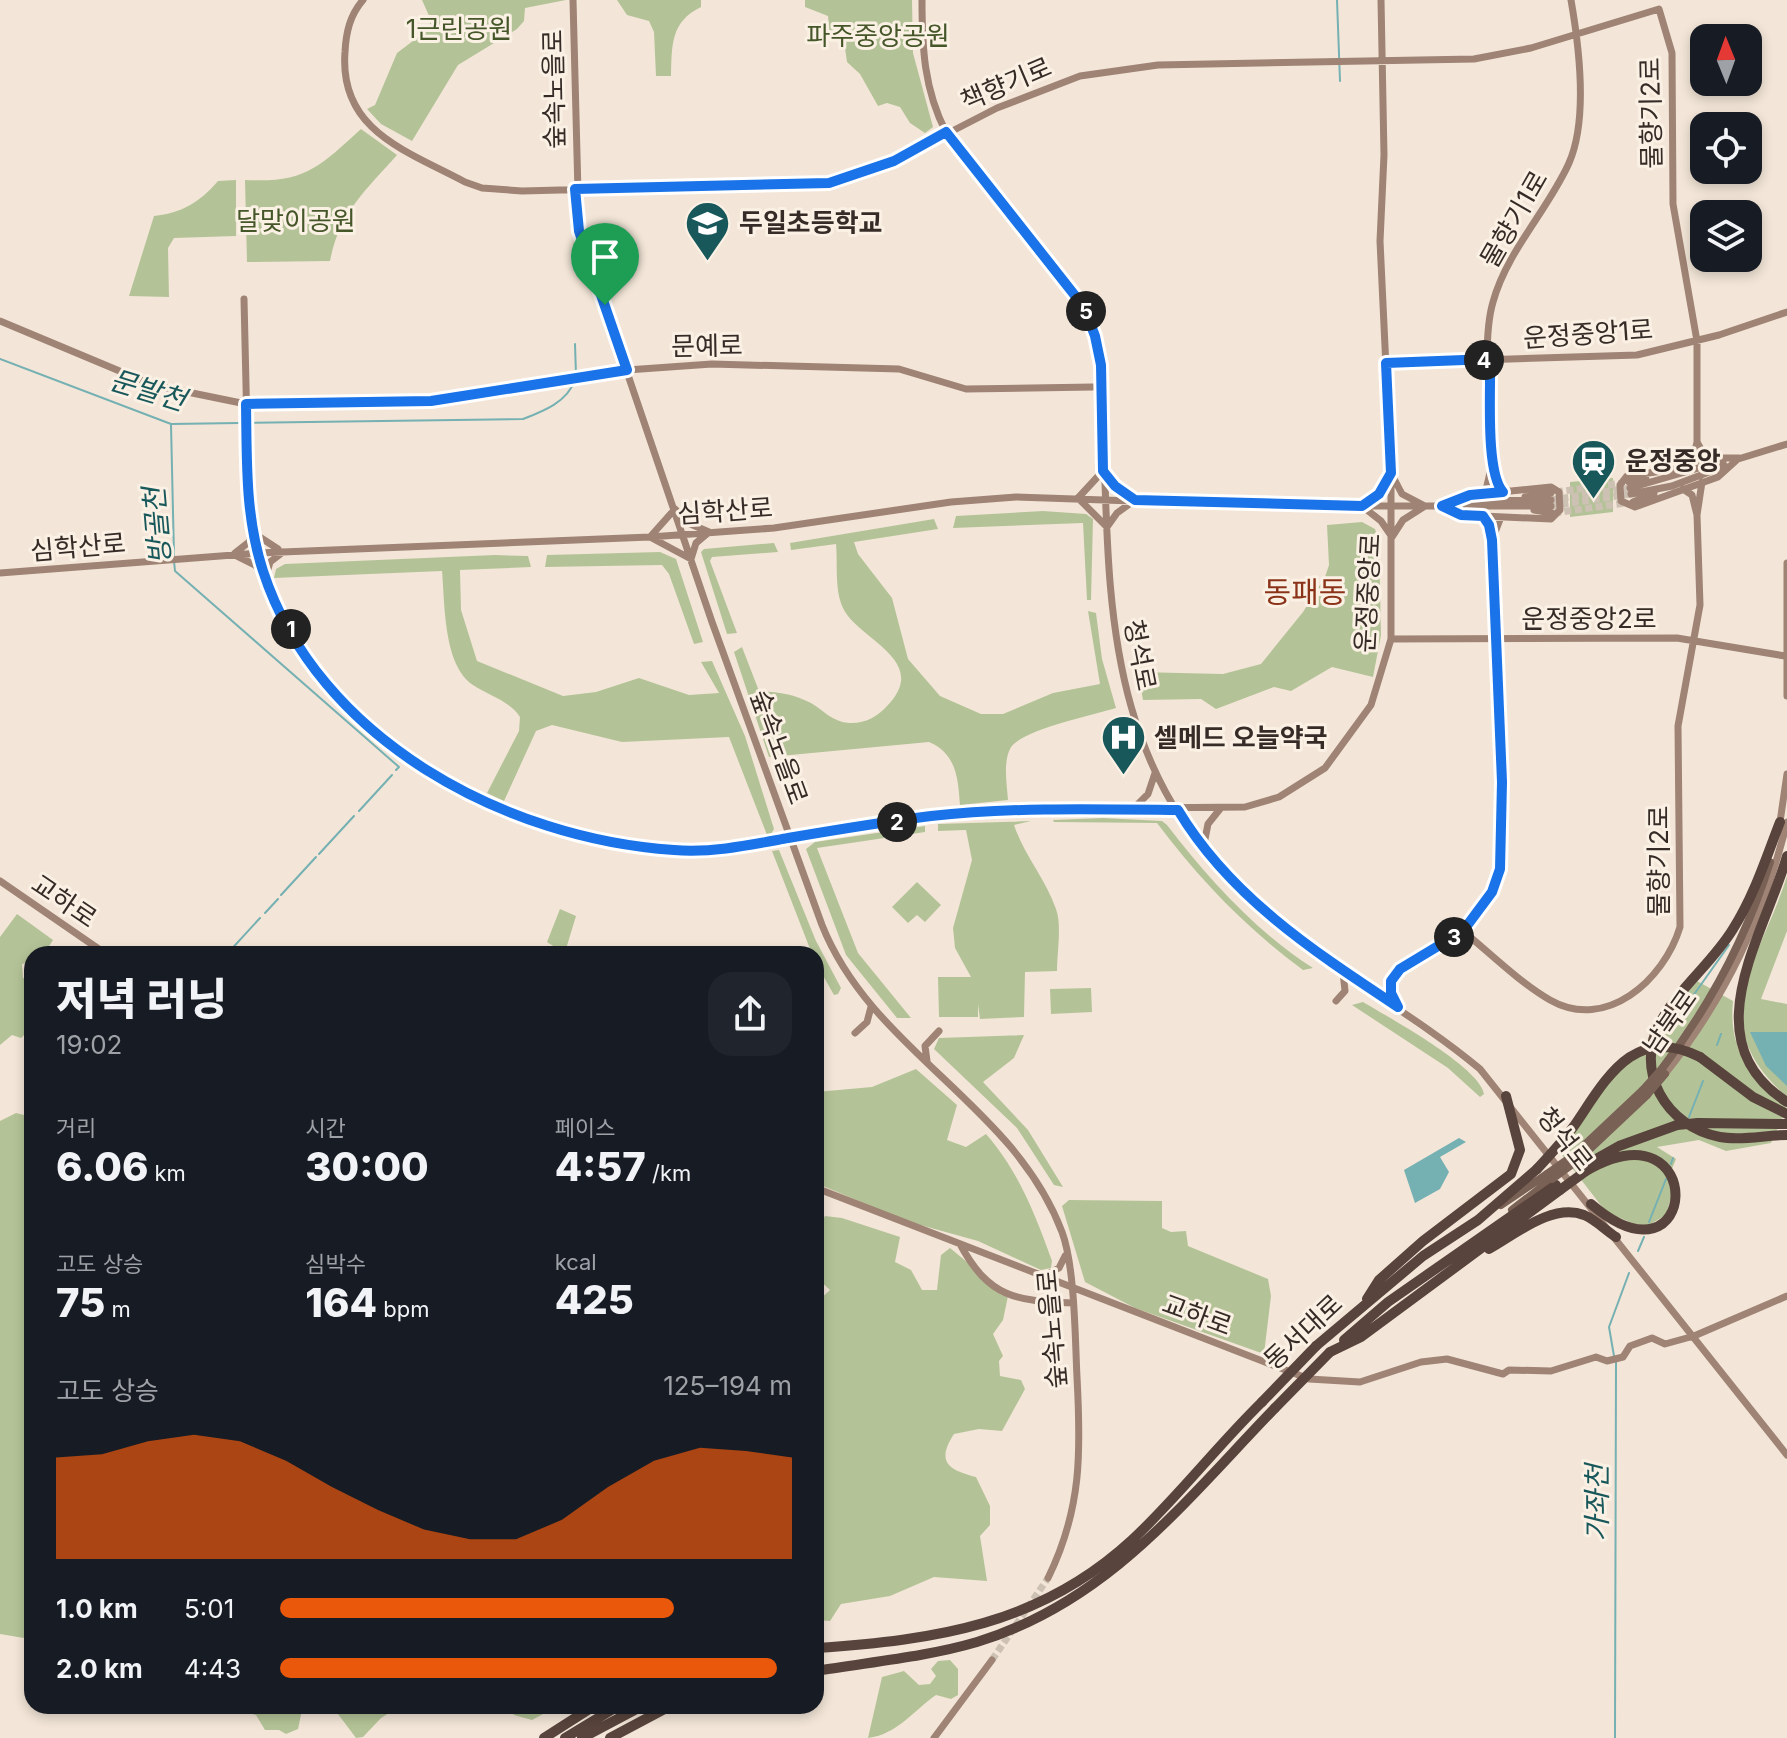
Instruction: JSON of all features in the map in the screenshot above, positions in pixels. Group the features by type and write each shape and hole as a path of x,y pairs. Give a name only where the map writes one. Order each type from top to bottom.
{"highway":[{"path":"1783,822 1733,929 1662,1019 1652,1047 1651,1063 1662,1100 1694,1129 1738,1139 1787,1135"},
{"path":"1787,856 1748,963 1737,1013 1741,1042 1751,1066 1766,1086 1787,1102"},
{"name":"동서대로","path":"824,1667 900,1657 978,1641 1030,1621 1105,1575 1147,1544 1330,1352 1388,1302 1477,1238 1550,1179 1573,1127 1603,1079 1620,1062 1639,1052 1663,1047 1700,1057 1753,1097 1787,1114"},
{"path":"1362,1308 1379,1280 1511,1174 1520,1150 1506,1096"},
{"name":"동서대로","path":"824,1648 900,1643 976,1627 1022,1610 1098,1566 1131,1541 1316,1346 1423,1256 1550,1179 1580,1163 1677,1125 1787,1124"},
{"path":"1580,1163 1648,1157 1668,1169 1677,1190 1669,1217 1654,1229 1644,1231 1623,1227 1591,1204"},
{"path":"1330,1352 1361,1337 1446,1273 1550,1179"},
{"path":"1446,1273 1547,1216 1565,1212 1587,1216 1616,1237"},
{"path":"824,1654 900,1643"},
{"path":"544,1738 582,1714"},
{"path":"565,1738 605,1714"},
{"path":"582,1738 627,1714"},
{"path":"610,1738 655,1714"}],"main road":[{"name":"남북로","path":"1580,1163 1663,1072 1701,1016 1727,971 1761,889 1783,822"}],"street":[{"name":"책향기로","path":"363,0 349,25 344,62 351,100 369,128 425,161 482,188 522,191 829,183 894,161 946,132 1080,76 1158,65 1247,65"},
{"name":"숲속노을로","path":"573,0 575,189 579,231 682,534 790,838 837,960 871,1007 1019,1153 1063,1234 1073,1303 1081,1447 1079,1476 1065,1536 1048,1578"},
{"name":"청석로","path":"922,0 923,59 933,106 946,132 1089,318 1101,365 1110,605 1123,683 1138,735 1155,773 1203,849 1278,924 1457,1050 1506,1096 1787,1455"},
{"name":"운정중앙로","path":"244,299 246,430 252,531 266,578 305,652 347,704 401,751 435,775 492,806 530,822 616,844 708,850 930,816 1037,809 1245,807 1279,797 1325,768 1371,705 1391,639 1391,473 1380,241 1384,155 1381,0"},
{"name":"물향기1로","path":"1493,460 1489,322 1497,289 1573,153 1579,117 1576,34 1571,0"},
{"name":"물향기2로","path":"1247,65 1474,59 1531,48 1659,9 1672,53 1673,204 1697,341 1697,442 1692,464"},
{"name":"운정중앙1로","path":"1386,363 1610,358 1659,351 1787,312"},
{"name":"문예로","path":"0,321 153,385 246,408 431,401 627,370 712,364 885,368 966,389 1093,387"},
{"path":"1697,442 1707,460"},
{"path":"1738,459 1716,471 1672,486 1631,491 1672,476 1787,444"},
{"path":"1738,459 1718,477 1635,507 1621,501 1620,485 1627,476 1707,460 1738,459"},
{"path":"1485,494 1493,460"},
{"path":"1493,460 1497,486 1504,496"},
{"path":"1103,471 1115,486 1135,500 1117,513 1107,527 1078,498 1103,471"},
{"path":"1391,473 1402,494 1425,506 1403,520 1392,537 1381,521 1362,506 1379,494 1391,473"},
{"name":"물향기2로","path":"1463,931 1541,994 1566,1007 1600,1008 1622,1001 1657,972 1669,956 1680,927 1678,726 1695,641 1700,594 1697,515 1702,482"},
{"path":"1442,506 1461,515 1551,519 1560,510 1560,496 1551,487 1452,506"},
{"path":"1683,489 1692,495 1697,515"},
{"path":"1442,506 1470,495 1485,494 1551,503 1512,507 1452,506"},
{"name":"심학산로","path":"0,573 283,551 650,537 774,528 951,502 1105,498 1452,506"},
{"path":"675,509 688,523 709,532 696,543 691,559 650,537 675,509"},
{"path":"1398,1007 1389,986 1400,969 1463,931 1492,892 1500,869 1502,782 1493,639 1492,540 1489,525 1483,516"},
{"path":"1492,540 1501,517"},
{"path":"252,531 265,544 283,551 270,562 266,578 255,565 233,554 249,542 252,531"},
{"path":"1787,563 1787,696"},
{"name":"운정중앙2로","path":"1391,639 1629,636 1695,641 1785,656"},
{"path":"1132,810 1148,794 1155,773"},
{"name":"남북로","path":"1783,822 1787,774"},
{"path":"1203,849 1208,824 1220,809"},
{"name":"교하로","path":"0,881 94,946"},
{"path":"1336,1001 1345,991 1342,970"},
{"path":"855,1033 867,1022 871,1007"},
{"path":"927,1063 925,1046 939,1031"},
{"name":"교하로","path":"824,1191 1323,1382 1360,1382 1432,1360 1456,1360 1503,1374 1509,1370 1551,1371 1596,1357 1623,1357 1630,1346 1652,1338 1665,1344 1694,1336 1787,1296"},
{"path":"960,1244 979,1273 1000,1293 1031,1301 1073,1303"},
{"path":"1044,1276 1059,1268 1066,1254"},
{"path":"934,1738 992,1660"}],"green space":[{"name":"1근린공원","path":"422,0 566,0 525,8 524,21 517,29 458,65 412,141 381,124 367,109 375,105 397,53 430,28 430,18"},
{"path":"617,0 701,0 701,7 683,20 678,28 671,76 656,76 654,32 649,21 627,15"},
{"name":"파주중앙공원","path":"805,0 912,0 913,53 933,127 925,133 910,123 900,107 887,103 878,106 860,74 847,62 844,41 830,36 828,16 805,7"},
{"name":"달맞이공원","path":"361,129 397,155 347,216 330,261 247,262 245,180 282,179 309,170"},
{"path":"236,180 236,236 174,238 168,248 169,297 129,296 154,216 190,205 218,181"},
{"path":"1613,478 1613,512 1570,517 1570,482"},
{"path":"1043,511 1086,514 1093,519 1091,600 1087,600 1083,523 953,528 956,516"},
{"path":"934,519 938,529 854,542 858,554 892,598 908,659 940,696 981,714 1003,714 1053,693 1100,684 1088,611 1096,613 1102,659 1116,708 1042,730 1016,742 1010,749 1007,761 1008,800 960,805 957,777 951,760 929,742 769,757 734,652 742,647 759,691 798,697 843,722 860,722 875,716 898,690 901,676 897,664 844,610 838,586 836,544 791,550 790,543"},
{"path":"1362,522 1375,529 1379,541 1381,635 1373,677 1332,667 1291,691 1274,687 1216,709 1201,699 1143,700 1138,672 1223,674 1261,664 1303,612 1325,577 1329,565 1327,525"},
{"path":"774,543 778,552 712,557 710,561 737,633 727,634 701,552 704,549"},
{"path":"660,552 676,559 703,642 694,644 669,574 662,565 545,567 547,555"},
{"path":"528,556 531,567 460,570 461,610 477,661 563,696 596,692 639,678 689,695 719,693 701,662 712,661 745,736 774,829 771,834 767,835 729,737 622,742 552,725 536,731 504,801 487,793 519,731 520,717 505,702 473,685 463,676 456,663 447,632 442,571 274,578 276,569 285,564"},
{"path":"1103,818 1162,821 1252,921 1313,968 1303,970 1243,920 1190,864 1157,823 1053,820"},
{"path":"1031,821 1014,825 1056,909 1059,931 1057,971 1025,972 1024,1017 980,1019 978,1004 978,1017 939,1017 938,977 971,977 955,948 953,928 972,860 966,830 938,831 938,824"},
{"path":"925,826 925,832 817,848 858,953 911,1018 897,1018 846,955 806,849 815,842"},
{"path":"779,850 819,946 809,946 772,851"},
{"path":"1787,876 1787,931 1761,999 1787,1004 1787,1097 1761,1069 1746,1042 1742,1016 1744,990 1752,964"},
{"path":"917,882 941,905 925,922 917,915 908,923 892,907"},
{"path":"560,909 576,916 567,946 553,946 547,942"},
{"path":"17,914 53,940 49,946 24,946 24,1035 21,1038 12,1035 0,1045 0,937"},
{"path":"824,956 841,988 834,995 824,977"},
{"path":"1697,981 1733,1001 1735,1036 1745,1063 1787,1108 1771,1143 1726,1151 1699,1140 1657,1147 1676,1159 1669,1176 1673,1190 1666,1215 1644,1228 1606,1212 1559,1151 1611,1075 1636,1058 1659,1034 1673,1009"},
{"path":"1091,988 1092,1012 1051,1014 1050,989"},
{"path":"1363,1002 1451,1057 1479,1083 1484,1094 1480,1097 1448,1068 1352,1005"},
{"path":"1024,1035 1014,1058 983,1082 1028,1130 1063,1187 1054,1185 1017,1128 934,1049 939,1038"},
{"path":"916,1069 957,1105 947,1140 966,1147 986,1134 1008,1163 1025,1194 1052,1261 1051,1268 1041,1270 978,1241 906,1221 824,1186 824,1091 872,1087"},
{"path":"16,1113 24,1115 24,1638 0,1634 0,1121"},
{"path":"1069,1200 1162,1201 1162,1228 1171,1232 1186,1231 1188,1246 1268,1279 1271,1296 1264,1354 1135,1308 1085,1282 1062,1206"},
{"path":"824,1218 842,1218 900,1237 895,1262 911,1270 922,1290 937,1290 941,1255 950,1248 1008,1296 1003,1320 993,1334 1003,1356 999,1361 1000,1376 1021,1380 1025,1389 1002,1431 979,1429 954,1434 946,1452 948,1464 976,1477 990,1506 990,1525 980,1536 987,1581 934,1577 890,1596 841,1604 830,1621 824,1621 824,1296 830,1290 824,1284"},
{"path":"950,1660 958,1669 958,1695 951,1699 936,1695 897,1727 868,1738 882,1677 904,1671 919,1685 930,1684 936,1676 931,1669 938,1661"},
{"path":"252,1714 301,1714 298,1729 286,1734 279,1730 265,1730"},
{"path":"338,1714 387,1714 363,1737 356,1738"},
{"path":"513,1714 543,1714 532,1720"}],"water":[{"path":"1750,1032 1787,1032 1787,1086 1766,1066"},
{"path":"1459,1138 1466,1142 1440,1157 1449,1172 1440,1189 1415,1203 1404,1170"}],"waterway":[{"path":"1337,0 1340,81"},
{"name":"문발천","path":"575,344 576,375"},
{"name":"문발천","path":"0,359 171,424 523,419 560,400 574,381"},
{"name":"방골천","path":"171,425 174,555"},
{"name":"방골천","path":"174,561 175,571 399,767 396,770"},
{"path":"359,811 392,775"},
{"path":"319,854 354,816"},
{"path":"281,895 316,857"},
{"path":"265,913 278,899"},
{"path":"234,946 260,918"},
{"name":"가좌천","path":"1683,1010 1729,945"},
{"name":"가좌천","path":"1717,1045 1721,1034"},
{"name":"가좌천","path":"1689,1117 1703,1081"},
{"name":"가좌천","path":"1671,1164 1673,1158"},
{"name":"가좌천","path":"1649,1222 1666,1179"},
{"name":"가좌천","path":"1638,1251 1644,1237"},
{"name":"가좌천","path":"1614,1356 1609,1327 1629,1273"},
{"name":"가좌천","path":"1615,1738 1616,1362"}],"tunnel":[{"path":"1556,492 1623,483"},
{"path":"1551,500 1630,488"},
{"path":"1551,506 1631,494"},
{"path":"1554,513 1625,503"},
{"path":"992,1660 1048,1578"}],"place":[{"name":"두일초등학교","path":"708,262"},
{"name":"운정중앙","path":"1594,500"},
{"name":"셀메드 오늘약국","path":"1123,777"}],"district":[{"name":"동패동","path":"1305,593"}],"route":[{"path":"946,132 971,168 1084,307 1101,365 1103,471 1115,486 1135,500 1362,506 1379,494 1391,473 1386,363 1490,359 1493,460 1497,486 1503,492 1470,495 1442,506 1461,515 1483,516 1489,525 1492,540 1502,843 1500,869 1492,892 1480,912 1463,931 1400,969 1389,986 1398,1007 1278,924 1199,845 1178,810 1037,809 930,816 736,848 676,851 616,844 530,822 492,806 435,775 383,737 347,704 300,646 273,597 249,514 246,404 431,401 627,370 605,305 579,231 575,189 829,183 894,161 946,132"}]}
